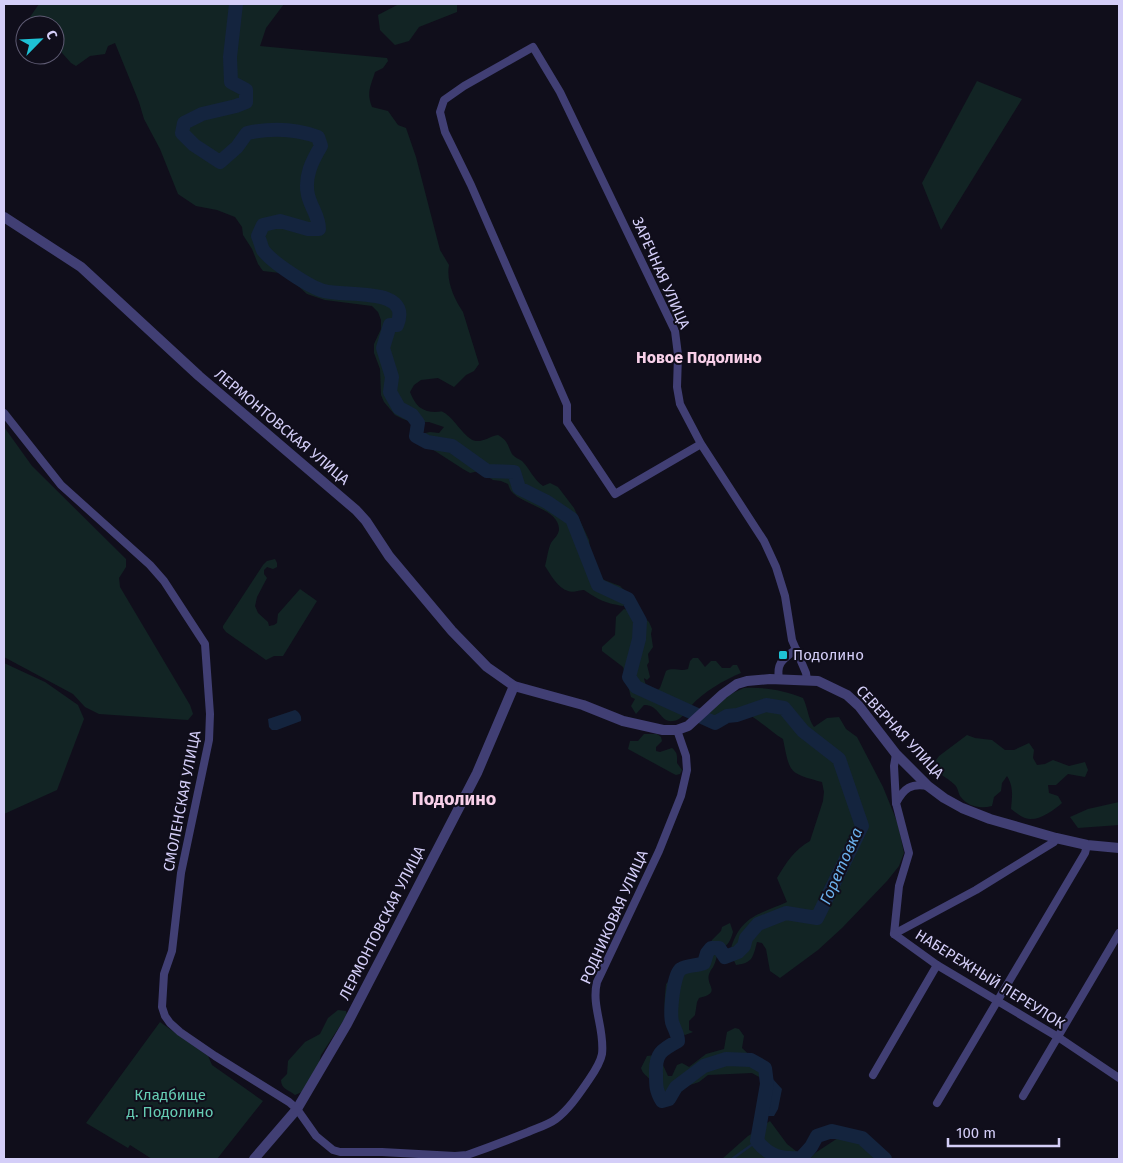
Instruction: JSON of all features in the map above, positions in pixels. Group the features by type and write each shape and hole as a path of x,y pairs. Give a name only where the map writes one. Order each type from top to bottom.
{"street":[{"name":"ЗАРЕЧНАЯ УЛИЦА","path":"701,444 615,494 567,422 567,405 445,132 440,112 444,100 464,86 533,47 560,92 675,331 678,355 677,387 680,404 701,444 764,541 776,567 785,596 792,640 806,673 807,680"},
{"name":"ЛЕРМОНТОВСКАЯ УЛИЦА","path":"4,217 63,254 92,276 199,376 356,510 366,521 394,562 468,649 486,667 514,686 583,705 641,726 663,730 678,730"},
{"name":"СМОЛЕНСКАЯ УЛИЦА","path":"4,413 61,484 150,565 164,581 205,644 210,714 209,740 181,873 172,952 164,974 162,1007 170,1023 180,1032 297,1108"},
{"path":"779,679 778,667 781,661 796,649"},
{"name":"СЕВЕРНАЯ УЛИЦА","path":"678,730 695,721 718,697 737,684 754,680 779,679 818,681 846,695 859,706 896,754 928,786 962,808 990,819 1056,838 1087,845 1119,848"},
{"name":"ЛЕРМОНТОВСКАЯ УЛИЦА","path":"254,1159 297,1108 347,1024 473,780 514,686"},
{"name":"РОДНИКОВАЯ УЛИЦА","path":"297,1108 316,1136 333,1150 340,1152 455,1156 467,1155 551,1122 566,1110 580,1093 602,1055 594,992 597,982 659,851 685,783 687,770 686,756 678,730"},
{"name":"НАБЕРЕЖНЫЙ ПЕРЕУЛОК","path":"896,754 894,766 896,803 909,853 899,886 894,934 937,965 1118,1075"},
{"path":"896,803 902,792 912,786 918,784 928,786"},
{"path":"894,934 976,890 1054,842 1056,838"},
{"path":"937,1103 1085,853 1087,845"},
{"path":"1023,1096 1119,932"},
{"path":"873,1075 937,965"}],"green space":[{"path":"39,4 284,4 266,28 260,46 387,58 388,61 383,68 375,72 370,89 370,102 372,107 388,111 398,125 406,128 416,157 440,250 449,265 448,271 452,290 463,312 479,364 474,371 466,375 454,387 438,378 421,380 414,385 410,392 412,397 422,409 431,412 442,412 447,415 463,433 476,441 498,435 506,441 513,455 522,461 543,486 550,483 558,487 574,508 589,540 591,557 598,573 604,580 620,586 626,592 629,600 623,606 611,604 584,590 570,592 561,587 545,566 550,545 559,530 558,523 553,517 516,496 508,484 493,480 479,471 470,473 421,442 421,434 439,433 444,427 429,422 411,422 395,415 384,402 381,395 380,369 374,353 374,344 381,329 381,320 378,312 372,306 325,300 307,294 287,276 280,273 263,271 243,235 242,227 235,217 217,210 196,206 178,194 160,149 144,119 115,43 108,46 105,54 90,56 76,66 65,56 65,15 31,15"},
{"path":"399,4 457,4 457,12 419,27 409,41 395,45 380,30 378,15"},
{"path":"977,81 1022,99 941,230 922,183"},
{"path":"4,427 32,466 126,559 126,567 119,578 120,587 190,705 193,714 188,720 99,714 85,707 73,694 4,657"},
{"path":"275,559 277,567 273,569 267,567 264,570 267,578 257,597 255,606 258,613 268,622 269,626 277,623 278,614 300,589 317,601 283,656 274,656 266,660 226,632 223,626 263,565 267,561"},
{"path":"624,609 640,613 649,622 652,629 653,647 648,654 649,662 647,665 650,677 647,680 644,678 646,685 650,689 657,691 660,688 666,671 671,669 688,669 693,658 698,658 705,667 711,661 716,661 722,668 730,668 733,665 737,665 741,673 708,691 676,721 665,719 649,705 644,705 636,714 631,706 635,699 631,697 623,667 602,651 602,647 615,635 616,617"},
{"path":"4,663 45,682 78,705 84,719 57,790 4,814"},
{"path":"744,688 774,690 803,698 810,721 814,727 827,718 839,717 846,729 857,737 883,787 898,824 904,853 899,866 887,881 842,928 818,950 780,978 770,971 766,949 762,943 757,942 751,958 746,963 736,965 730,952 738,931 744,924 758,914 787,902 777,878 795,853 810,841 823,801 824,792 822,782 792,770 787,759 783,739 754,718 749,715 735,722 712,717 708,710 726,696"},
{"path":"644,734 657,734 661,737 662,741 656,747 656,751 660,752 672,748 674,750 677,755 677,763 682,770 680,774 676,775 628,749 630,741 638,741"},
{"path":"967,735 992,740 1005,750 1014,750 1029,743 1034,750 1033,758 1037,765 1053,760 1069,766 1085,762 1088,770 1085,777 1068,774 1056,785 1048,785 1049,793 1058,796 1062,803 1050,812 1035,819 1025,818 1011,809 1012,788 1007,776 1002,783 1001,791 994,797 992,806 974,806 963,800 956,786 940,773 934,763 939,756"},
{"path":"1119,802 1119,825 1078,828 1070,817 1088,809"},
{"path":"730,923 733,932 731,938 728,944 719,952 715,964 710,971 709,981 712,991 706,996 699,998 695,1015 689,1021 689,1030 693,1032 685,1035 673,1030 669,1027 665,1016 666,984 672,978 677,966 694,963 707,952 712,940 721,931 722,927"},
{"path":"338,1010 346,1011 347,1015 321,1055 319,1063 302,1092 295,1095 281,1083 281,1080 287,1074 288,1061 305,1042 320,1034 328,1018"},
{"name":"Кладбище д. Подолино","path":"160,1022 208,1056 212,1065 263,1101 217,1159 152,1159 130,1145 128,1148 86,1123"},
{"path":"735,1028 739,1029 744,1036 742,1048 765,1070 766,1074 764,1077 759,1077 752,1073 708,1075 699,1082 687,1086 666,1106 662,1107 658,1104 654,1097 653,1084 641,1068 647,1056 659,1056 668,1076 672,1076 677,1065 682,1063 689,1067 706,1054 724,1049 727,1032"},
{"path":"770,1121 787,1144 806,1159 722,1159 748,1136"},
{"path":"844,1134 861,1140 885,1159 806,1159"}],"water":[{"path":"295,710 300,714 301,721 277,730 272,730 269,727 268,719"},
{"path":"772,1078 782,1089 778,1109 774,1116 767,1116 760,1107 761,1088 764,1080"}],"waterway":[{"name":"Горетовка","path":"236,4 230,57 231,82 246,90 246,102 202,114 184,123 182,133 194,145 220,162 237,147 247,133 256,131 282,130 300,132 318,137 321,146 312,163 307,182 308,195 318,220 319,229 308,229 280,221 263,225 258,236 263,250 282,267 318,289 334,293 374,296 395,304 399,313 397,325 390,325 383,348 392,377 390,392 399,408 412,415 418,423 416,436 427,442 452,446 487,471 514,472 519,488 547,502 572,519 598,585 628,599 640,621 639,639 629,677 636,687 715,723 727,716 737,715 766,705 784,708 803,731 839,759 862,826 817,918 786,913 758,924 746,938 744,946 738,952 725,957 719,948 711,948 707,953 704,963 686,967 678,972 671,1011 672,1022 678,1041 660,1053 656,1067 656,1085 662,1101 669,1099 676,1087 704,1066 726,1059 751,1060 765,1068 767,1084 757,1141 771,1154 788,1158 801,1158 811,1147 817,1136 832,1131 862,1138 885,1159"},
{"path":"732,1159 757,1141"}],"place":[{"name":"Подолино","path":"783,655"}],"district":[{"name":"Новое Подолино","path":"699,357"},
{"name":"Подолино","path":"454,799"}]}
